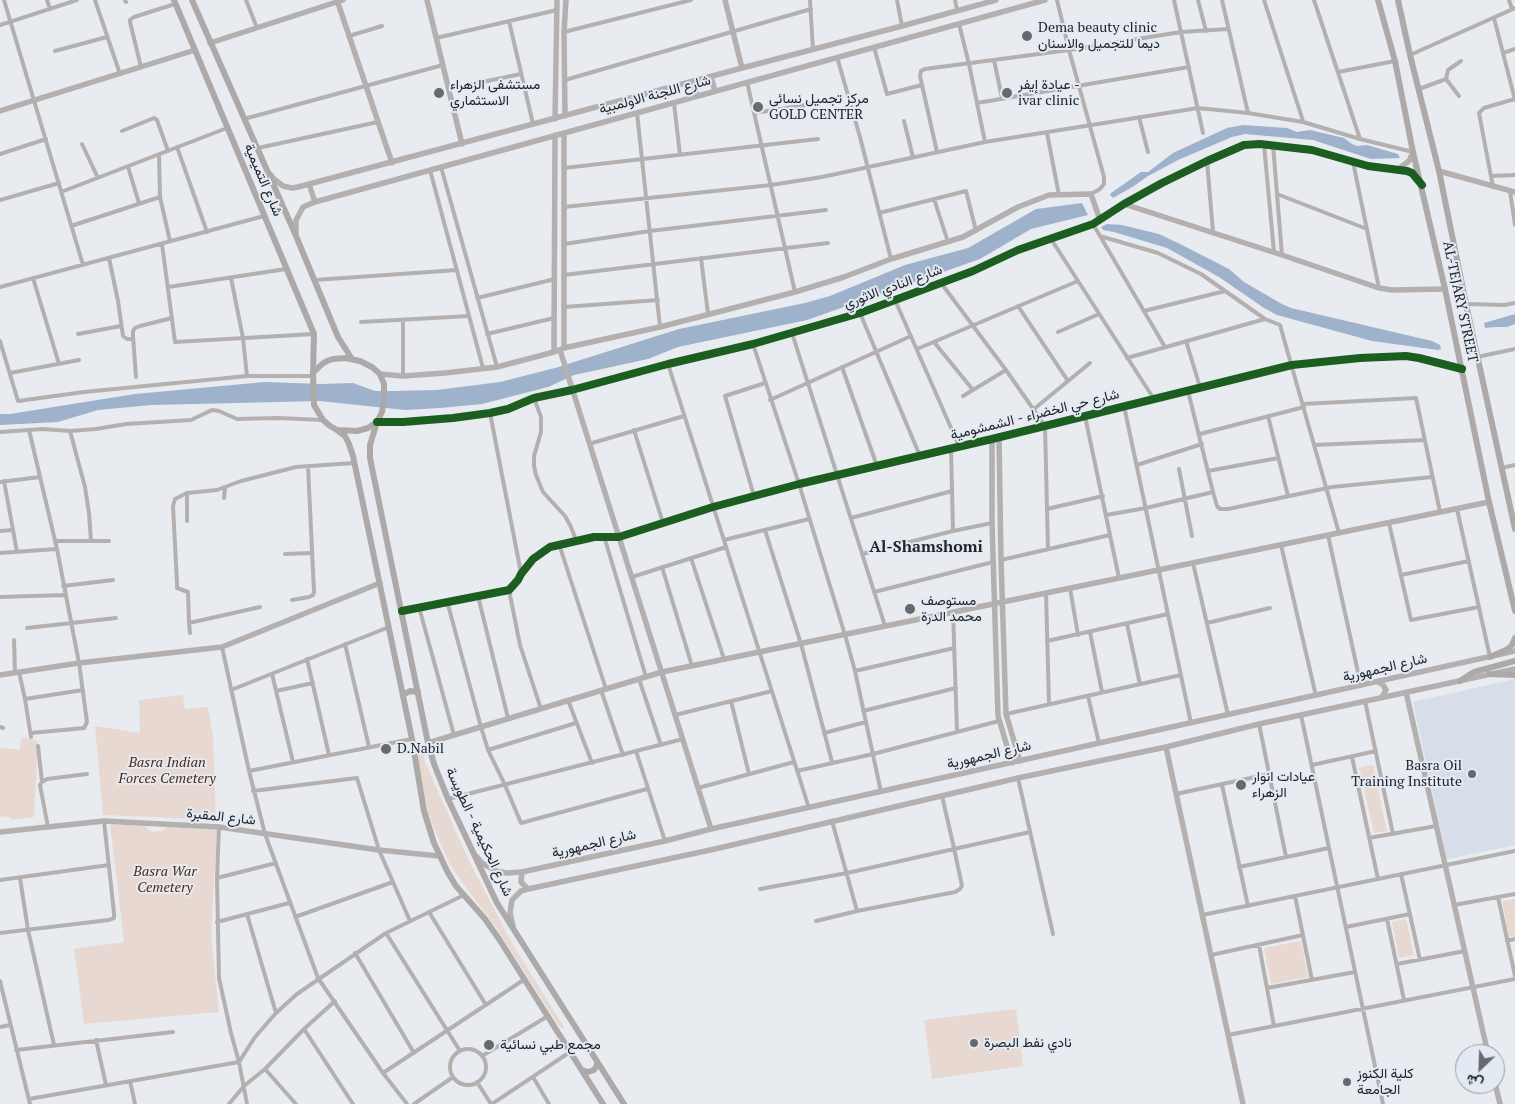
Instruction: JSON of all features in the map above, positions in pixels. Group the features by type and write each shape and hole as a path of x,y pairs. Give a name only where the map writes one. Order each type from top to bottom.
{"main road":[{"name":"شارع التميمية","path":"192,0 258,148 338,337 352,359"},
{"name":"AL-TEJARY STREET","path":"1378,0 1395,61 1489,502 1515,609 1515,617"},
{"name":"شارع التميمية","path":"175,2 314,334 313,377"},
{"name":"AL-TEJARY STREET","path":"1398,2 1439,171 1515,529"},
{"path":"338,430 357,431 368,428 377,422 382,412 384,384 380,374 366,364 352,359 333,359 322,364 313,377 314,405 323,420 345,436 349,444 380,583 428,825 439,856 456,886 494,933 603,1104"},
{"name":"شارع الحكيمية - الطويسة","path":"377,422 370,445 370,458 434,764 448,799 497,902 624,1104"},
{"path":"1508,586 1515,595"},
{"path":"1490,656 1508,649 1515,638"},
{"path":"1460,681 1474,672 1515,661"},
{"path":"1489,674 1515,675"},
{"path":"399,678 408,680 415,675"},
{"path":"403,695 410,692 418,692"},
{"path":"582,1070 588,1072 594,1070 597,1062"}],"street":[{"path":"4,0 83,265"},
{"path":"47,0 50,9"},
{"path":"0,25 77,0"},
{"path":"95,0 120,74"},
{"path":"246,0 257,28"},
{"path":"427,0 462,144"},
{"path":"555,119 558,0"},
{"path":"565,116 564,32 566,0"},
{"path":"564,32 690,0"},
{"path":"725,0 742,68"},
{"path":"810,0 813,50"},
{"path":"897,0 902,26"},
{"path":"955,0 957,10"},
{"name":"شارع اللجنة الاولمبية","path":"264,164 274,179 283,186 292,188 392,163 996,0"},
{"name":"شارع اللجنة الاولمبية","path":"296,236 296,220 301,210 303,207 315,202 1045,0"},
{"path":"380,374 403,376 497,366 660,327 795,292 844,277 891,259 948,242 976,231 1018,207 1049,195 1091,194 1100,189 1104,184 1104,177 1057,0"},
{"path":"1174,0 1203,132"},
{"path":"1198,0 1206,31"},
{"path":"1222,0 1248,113"},
{"path":"1264,0 1303,122"},
{"path":"1314,0 1360,138"},
{"path":"1410,55 1513,9 1509,0"},
{"path":"210,43 339,1 392,163"},
{"path":"141,67 130,20 175,2"},
{"path":"565,80 810,9"},
{"path":"436,38 557,10"},
{"path":"1494,18 1513,84 1515,100 1484,108 1479,114 1494,187"},
{"path":"509,21 533,124"},
{"path":"958,24 969,64 985,142"},
{"path":"349,36 382,26"},
{"path":"937,152 920,76 921,71 925,69 1069,50 1181,32 1228,29"},
{"path":"56,51 108,36"},
{"path":"874,47 888,94 922,85"},
{"path":"1503,54 1515,49"},
{"path":"0,111 195,50"},
{"path":"838,57 891,259"},
{"path":"994,60 1002,98"},
{"path":"1338,72 1395,61"},
{"path":"1459,96 1446,79 1448,70 1461,61"},
{"path":"244,119 443,65"},
{"path":"976,103 1078,84 1189,67"},
{"path":"449,89 521,74"},
{"path":"711,77 715,91"},
{"path":"1419,89 1446,79"},
{"path":"693,82 697,96"},
{"path":"747,82 795,292"},
{"path":"674,102 680,155"},
{"path":"754,113 819,103"},
{"path":"555,202 564,205 647,199 771,185 822,177 985,142 1198,108 1248,113 1303,122 1414,152 1406,164 1397,170"},
{"path":"637,113 660,327"},
{"path":"1139,117 1148,152"},
{"path":"122,131 154,118 157,120 168,151"},
{"path":"904,121 914,157"},
{"path":"258,148 378,122"},
{"path":"62,192 227,128"},
{"path":"559,350 564,307 564,133"},
{"path":"1047,133 1059,195"},
{"path":"555,135 554,318 559,350 711,829"},
{"path":"0,154 46,139"},
{"path":"564,168 818,139"},
{"path":"82,144 98,178"},
{"name":"شارع النادي الاثوري","path":"377,422 453,418 508,409 534,398 753,344 860,313 973,271 1018,250 1093,224 1124,204 1207,160 1244,145 1312,150 1368,166 1407,170 1422,185"},
{"path":"1264,145 1274,252"},
{"path":"1273,146 1282,255"},
{"path":"177,147 207,232"},
{"path":"159,155 160,197 170,241"},
{"path":"1207,160 1213,232"},
{"path":"1353,162 1378,288"},
{"path":"128,166 139,203"},
{"path":"441,167 497,366"},
{"path":"430,170 484,368"},
{"path":"1439,171 1513,192 1515,224"},
{"path":"1491,176 1515,175"},
{"path":"0,200 58,182"},
{"path":"309,184 315,202"},
{"path":"879,213 966,192 976,231"},
{"path":"1091,194 1100,220"},
{"path":"1277,194 1366,229"},
{"path":"71,226 160,197"},
{"path":"934,199 948,242"},
{"path":"1124,204 1274,252 1378,288 1392,290 1445,289"},
{"path":"564,244 826,210"},
{"path":"0,287 264,216"},
{"path":"1093,224 1165,348"},
{"path":"1100,236 1158,254 1201,274 1265,319 1280,324 1339,533"},
{"path":"1051,239 1154,399"},
{"path":"564,275 828,243"},
{"path":"162,244 175,342 314,334"},
{"path":"109,258 123,336 133,340"},
{"path":"701,258 708,314"},
{"path":"168,287 286,269"},
{"path":"315,280 457,270"},
{"path":"33,278 59,364"},
{"path":"231,278 243,338 247,376"},
{"path":"477,298 555,279"},
{"path":"917,349 1078,281"},
{"path":"941,283 1045,426 1048,549"},
{"path":"1144,311 1225,291"},
{"path":"564,307 658,300"},
{"path":"895,300 959,446"},
{"path":"1466,304 1504,305 1515,303"},
{"path":"1018,306 1068,381"},
{"path":"860,313 920,456"},
{"path":"1058,332 1099,314"},
{"path":"360,322 469,316"},
{"path":"136,376 133,331 135,328 172,318"},
{"path":"487,334 554,318"},
{"path":"1128,358 1265,319"},
{"path":"403,320 403,376"},
{"path":"78,334 121,326"},
{"path":"792,333 885,626"},
{"path":"770,400 911,336"},
{"path":"0,341 18,401 84,392 247,376 313,377"},
{"path":"934,342 973,390"},
{"path":"1186,342 1200,388"},
{"path":"753,344 845,635 881,792"},
{"path":"1477,357 1515,349"},
{"name":"شارع حي الخضراء - الشمشومية","path":"619,537 713,507 798,484 992,439 1292,365 1360,358 1406,356 1462,369"},
{"path":"10,373 78,360"},
{"path":"1034,409 1090,363"},
{"path":"668,364 809,808"},
{"path":"842,367 877,466"},
{"path":"962,396 1006,370"},
{"path":"754,496 725,396 765,383"},
{"path":"1188,390 1217,506 1224,510 1327,488 1432,477"},
{"path":"534,398 541,417 541,432 534,456 536,475 543,492 565,516 572,527 576,540"},
{"path":"1200,434 1303,406 1416,398 1440,512"},
{"path":"1124,406 1191,723"},
{"path":"0,432 43,429 70,431 126,424 191,420 212,410 238,419 323,420"},
{"path":"490,413 521,574"},
{"path":"589,444 684,416"},
{"path":"1085,416 1119,578"},
{"path":"1268,416 1288,496"},
{"path":"14,640 17,672 25,699 31,735 84,728 87,722 79,663 57,549 29,430"},
{"path":"634,430 663,523"},
{"path":"70,431 85,487 91,541"},
{"path":"999,437 1006,714 1020,761"},
{"path":"992,439 994,604 999,721 1012,763"},
{"path":"1314,445 1425,440"},
{"path":"1137,465 1202,444"},
{"path":"951,448 953,531"},
{"path":"1208,471 1278,458"},
{"path":"190,634 188,592 178,588 177,583 173,506 175,499 187,493 225,488 241,481 296,467 354,463"},
{"path":"1501,468 1515,465"},
{"path":"292,600 313,595 314,592 308,466"},
{"path":"1179,469 1192,536"},
{"path":"17,552 2,482 40,477"},
{"path":"224,498 225,488"},
{"path":"851,518 952,491"},
{"path":"1106,515 1146,508 1213,492"},
{"path":"187,493 187,521"},
{"path":"1047,509 1102,496"},
{"path":"428,742 662,672 1489,502"},
{"path":"1457,509 1490,656"},
{"path":"724,540 809,519"},
{"path":"862,554 992,523"},
{"path":"1390,523 1411,620 1479,606"},
{"path":"0,531 12,530"},
{"path":"765,530 801,644 832,762"},
{"path":"1001,560 1110,535"},
{"path":"1328,535 1361,686"},
{"path":"402,611 508,590 518,580 533,559 550,547 576,540 604,536 619,537"},
{"path":"604,536 646,677"},
{"path":"55,541 109,541"},
{"path":"559,544 623,755"},
{"path":"1281,545 1316,696"},
{"path":"632,577 726,546"},
{"path":"0,553 57,549"},
{"path":"285,554 312,553"},
{"path":"691,558 724,659"},
{"path":"1401,575 1469,561"},
{"path":"874,592 993,562"},
{"path":"1193,563 1228,715"},
{"path":"662,567 692,666"},
{"path":"64,586 113,580"},
{"path":"0,674 222,646 380,583"},
{"path":"1070,588 1078,635"},
{"path":"508,590 520,645 541,709"},
{"path":"1046,593 1049,704"},
{"path":"0,597 65,594"},
{"path":"478,596 508,718"},
{"path":"447,601 488,750 521,823 647,789"},
{"path":"189,623 260,607"},
{"path":"420,607 454,735"},
{"path":"1207,623 1270,608"},
{"path":"953,612 957,731"},
{"path":"1047,641 1168,614"},
{"path":"27,628 116,618"},
{"path":"1127,624 1140,684"},
{"path":"231,690 389,627"},
{"path":"1090,632 1102,692"},
{"path":"345,644 369,747"},
{"path":"222,646 253,791 265,834 318,978 406,1104"},
{"path":"855,672 954,648"},
{"name":"شارع الجمهورية","path":"474,855 482,863 496,871 507,873 522,872 1515,651"},
{"path":"307,659 329,755"},
{"name":"شارع الجمهورية","path":"528,889 715,849 1018,778 1166,747 1258,724 1515,669"},
{"path":"272,674 293,762"},
{"path":"1006,714 1181,675"},
{"path":"639,679 661,745"},
{"path":"1378,682 1386,690 1382,697"},
{"path":"276,691 313,683"},
{"path":"863,711 956,688"},
{"path":"25,699 83,690"},
{"path":"675,715 772,691"},
{"path":"1406,692 1486,1044"},
{"path":"1088,696 1099,743"},
{"path":"568,700 592,763"},
{"path":"731,701 749,774"},
{"path":"1365,702 1394,834"},
{"path":"1301,715 1384,1104"},
{"path":"797,771 873,754 999,721"},
{"path":"824,732 866,722"},
{"path":"488,750 576,724"},
{"path":"1258,724 1286,857"},
{"path":"249,771 412,739"},
{"path":"448,799 683,739"},
{"path":"38,746 42,782 40,785 48,827"},
{"path":"1166,747 1243,1104"},
{"path":"636,751 665,841"},
{"path":"1312,765 1376,751"},
{"path":"1352,756 1378,879"},
{"path":"698,788 794,762"},
{"path":"42,782 47,779 88,774"},
{"path":"1176,794 1269,774"},
{"path":"253,791 357,778 379,850 410,921"},
{"path":"1018,778 1053,934"},
{"path":"1222,785 1248,906"},
{"path":"816,921 856,911 955,892 960,889 962,886 942,796"},
{"path":"0,933 114,918 104,821"},
{"name":"شارع المقبرة","path":"0,832 104,821 219,827 379,850 439,856"},
{"path":"832,821 856,911"},
{"path":"1369,838 1436,826"},
{"path":"219,827 217,878 219,978 247,1104"},
{"path":"760,889 847,873 1030,832"},
{"path":"1239,867 1329,848"},
{"path":"1202,915 1515,851"},
{"path":"217,878 276,863"},
{"path":"0,880 109,865"},
{"path":"515,931 510,906 516,895 528,889 521,882 522,872"},
{"path":"1401,874 1420,960"},
{"path":"20,878 28,930 54,1045"},
{"path":"295,917 393,882"},
{"path":"1454,905 1515,894"},
{"path":"0,981 1,992 30,1101 106,1085 239,1062 255,1037 276,1013 318,978 386,933 464,895"},
{"path":"1295,896 1312,980"},
{"path":"1228,1035 1515,977 1498,898"},
{"path":"217,922 289,902"},
{"path":"429,912 486,1005"},
{"path":"247,914 276,1013"},
{"path":"1346,928 1410,914"},
{"path":"1386,919 1404,1000"},
{"path":"386,933 460,1051"},
{"path":"1211,955 1303,935"},
{"path":"1507,941 1515,939"},
{"path":"1259,945 1274,1026"},
{"path":"1397,964 1465,951"},
{"path":"355,953 414,1053"},
{"path":"1267,988 1355,972"},
{"path":"383,1073 524,979"},
{"path":"229,1104 244,1086 265,1069 304,1029 335,1002"},
{"path":"482,1056 548,1016"},
{"path":"0,1027 10,1024"},
{"path":"304,1029 353,1104"},
{"path":"16,1050 173,1032"},
{"path":"96,1040 106,1085"},
{"path":"464,1049 474,1050 482,1056 486,1067 477,1082 472,1084 461,1083 450,1071 451,1059 464,1049"},
{"path":"477,1082 492,1104 570,1052"},
{"path":"265,1069 296,1104"},
{"path":"414,1104 453,1076"},
{"path":"533,1077 549,1104"},
{"path":"130,1081 135,1104"}],"shaded area":[{"name":"Basra Oil Training Institute","path":"1515,679 1515,845 1447,859 1413,702"}],"green space":[{"name":"Basra Indian Forces Cemetery","path":"183,695 185,709 208,707 213,736 216,820 103,815 95,726 140,733 139,700"},
{"path":"22,737 38,741 34,817 12,820 7,816 0,817 0,747 19,750"},
{"path":"420,745 423,746 425,762 469,861 513,945 564,1027 563,1029 558,1025 496,927 450,865 429,817 416,751"},
{"path":"1373,765 1387,831 1374,833 1359,768"},
{"name":"Basra War Cemetery","path":"110,824 145,826 154,832 162,831 167,827 217,830 211,936 219,1012 84,1024 74,949 124,942"},
{"path":"1515,899 1515,936 1509,937 1502,901"},
{"path":"1406,919 1414,955 1399,958 1392,922"},
{"path":"1301,941 1308,977 1271,984 1264,948"},
{"name":"نادي نفط البصرة","path":"1016,1009 1023,1066 932,1079 924,1020"}],"water":[{"path":"1243,125 1287,128 1297,132 1310,130 1344,138 1357,146 1367,145 1398,154 1400,158 1371,159 1313,140 1245,134 1232,137 1178,160 1113,198 1110,195 1141,172 1148,172 1173,153 1227,128"},
{"path":"1082,203 1088,215 1031,229 980,259 807,320 678,347 648,359 574,375 548,387 482,404 405,410 320,401 151,405 98,410 58,422 0,425 0,414 135,394 265,382 353,383 375,391 393,391 437,390 500,382 555,368 679,329 805,303 830,296 905,265 968,248 1036,209"},
{"path":"1107,224 1122,225 1159,234 1229,269 1244,282 1291,308 1432,341 1440,345 1441,349 1372,341 1277,315 1219,277 1167,248 1103,230 1101,227"},
{"path":"1515,314 1515,324 1507,327 1485,328 1484,323"}],"cycle path":[{"path":"377,422 453,418 508,409 534,398 753,344 860,313 973,271 1018,250 1093,224 1162,183 1244,145 1260,144 1312,150 1368,166 1407,171 1412,173 1422,185"},
{"path":"402,611 509,590 533,559 550,547 594,537 619,537 713,507 799,484 992,439 1292,365 1360,358 1406,356 1462,369"}],"place":[{"name":"Dema beauty clinic ديما للتجميل والاسنان","path":"1027,36"},
{"name":"مستشفى الزهراء الاستثماري","path":"439,93"},
{"name":"عيادة إيفر - ivar clinic","path":"1007,93"},
{"name":"مركز تجميل نسائي GOLD CENTER","path":"758,107"},
{"name":"مستوصف محمد الدرة","path":"910,609"},
{"name":"D.Nabil","path":"386,749"},
{"name":"Basra Oil Training Institute","path":"1472,774"},
{"name":"عيادات انوار الزهراء","path":"1241,785"},
{"name":"نادي نفط البصرة","path":"974,1043"},
{"name":"مجمع طبي نسائية","path":"489,1045"},
{"name":"كلية الكنوز الجامعة","path":"1347,1082"}],"district":[{"name":"Al-Shamshomi","path":"926,547"}]}
